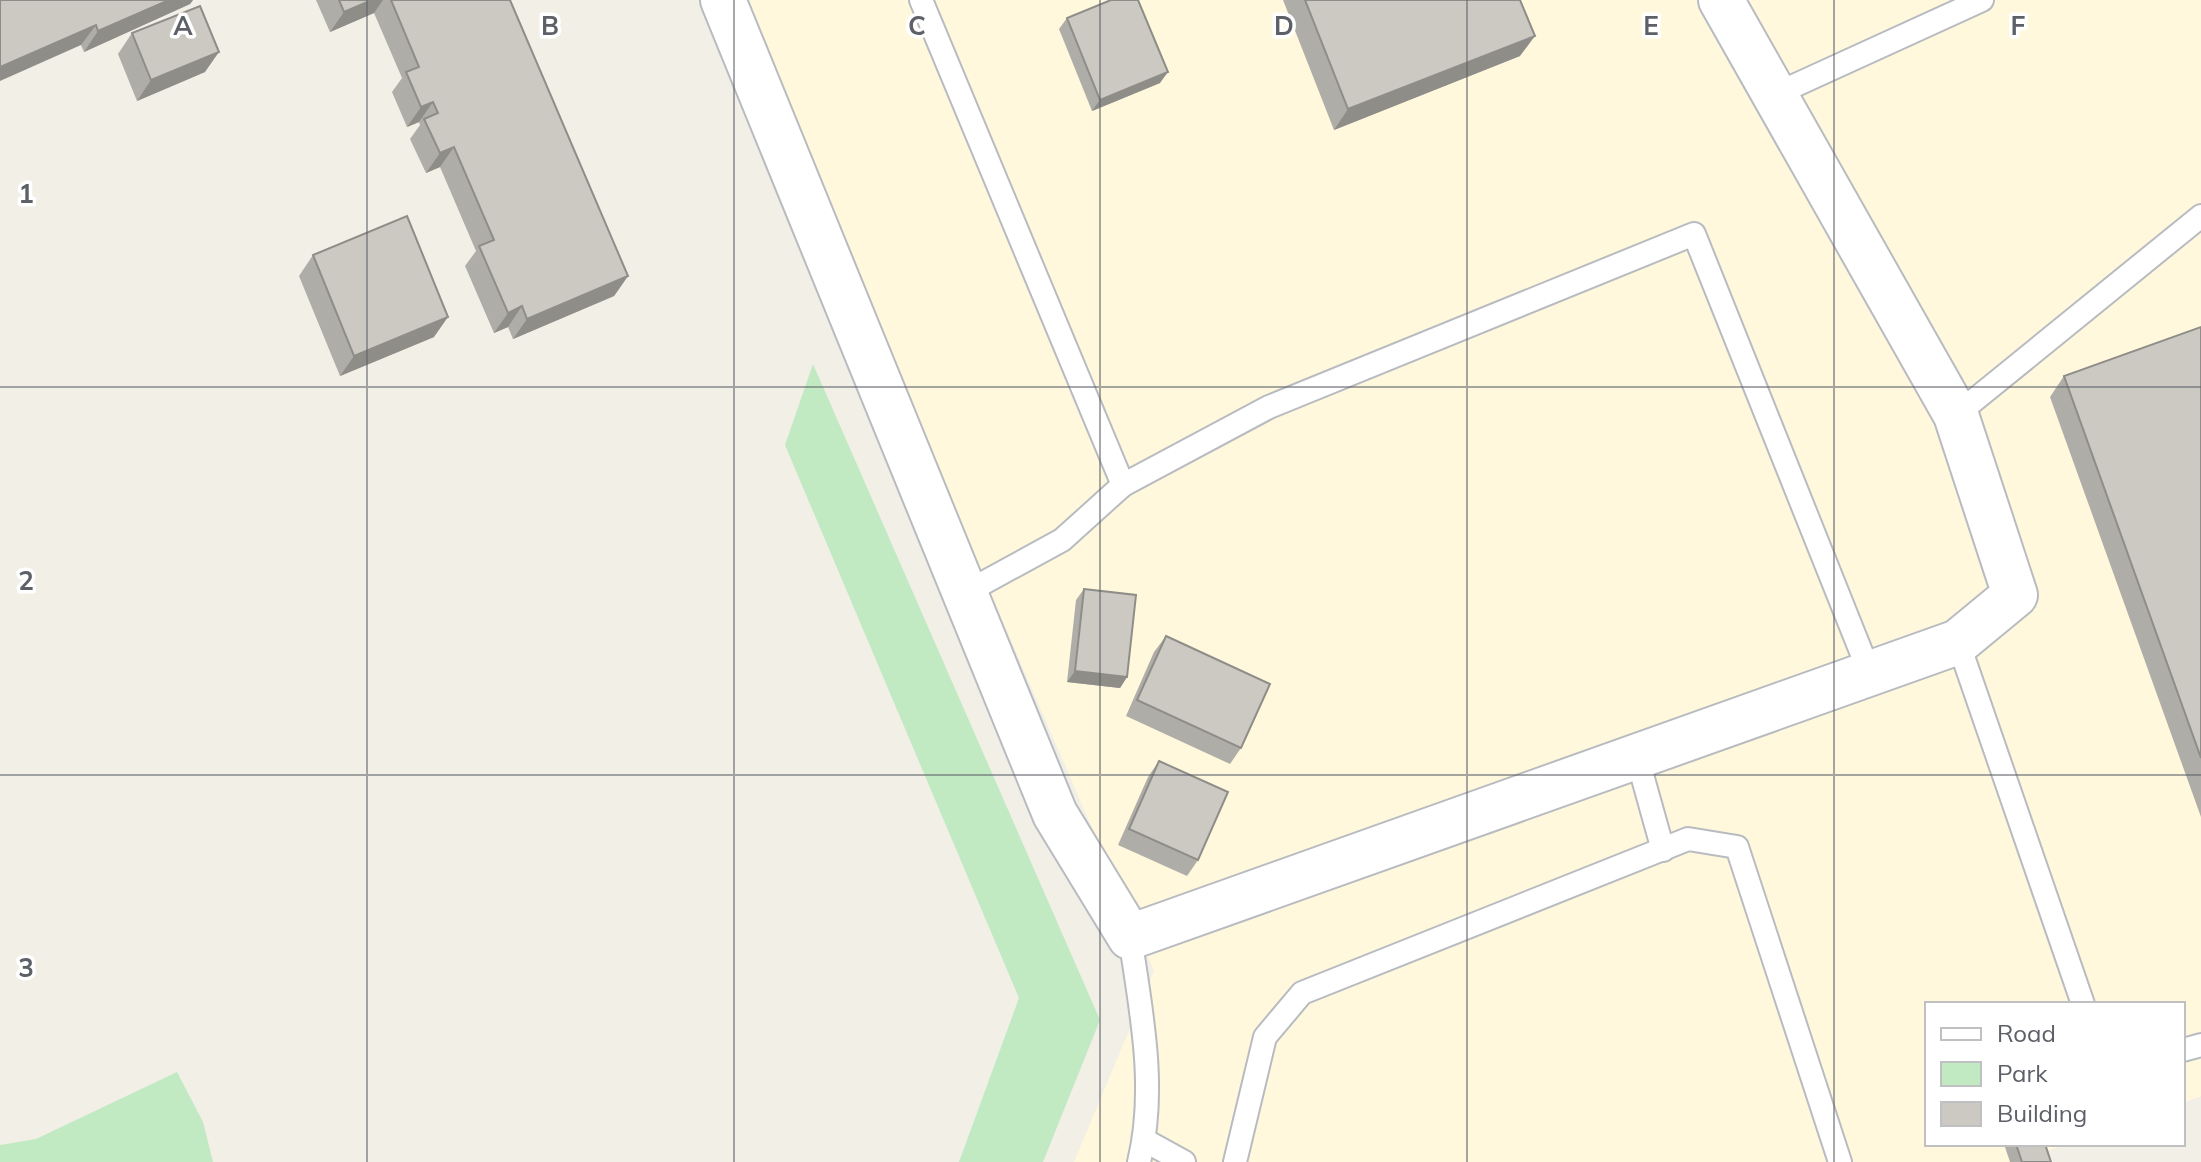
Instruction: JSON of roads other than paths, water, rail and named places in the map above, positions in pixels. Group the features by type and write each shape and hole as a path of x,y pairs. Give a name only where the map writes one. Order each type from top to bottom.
{"street":[{"path":"723,0 1055,814 1130,937 1958,642 2015,595 1956,415 1721,0"}],"lane":[{"path":"921,0 1123,485"},
{"path":"1774,95 1982,0"},
{"path":"1956,415 2201,216"},
{"path":"965,593 1062,540 1123,485 1269,407 1694,234 1870,674"},
{"path":"1958,642 2082,1002"},
{"path":"1637,757 1663,850"},
{"path":"1235,1162 1265,1037 1302,993 1688,839 1737,847 1840,1162"},
{"path":"1130,937 1146,1044 1147,1128 1142,1151 1184,1162"}]}
